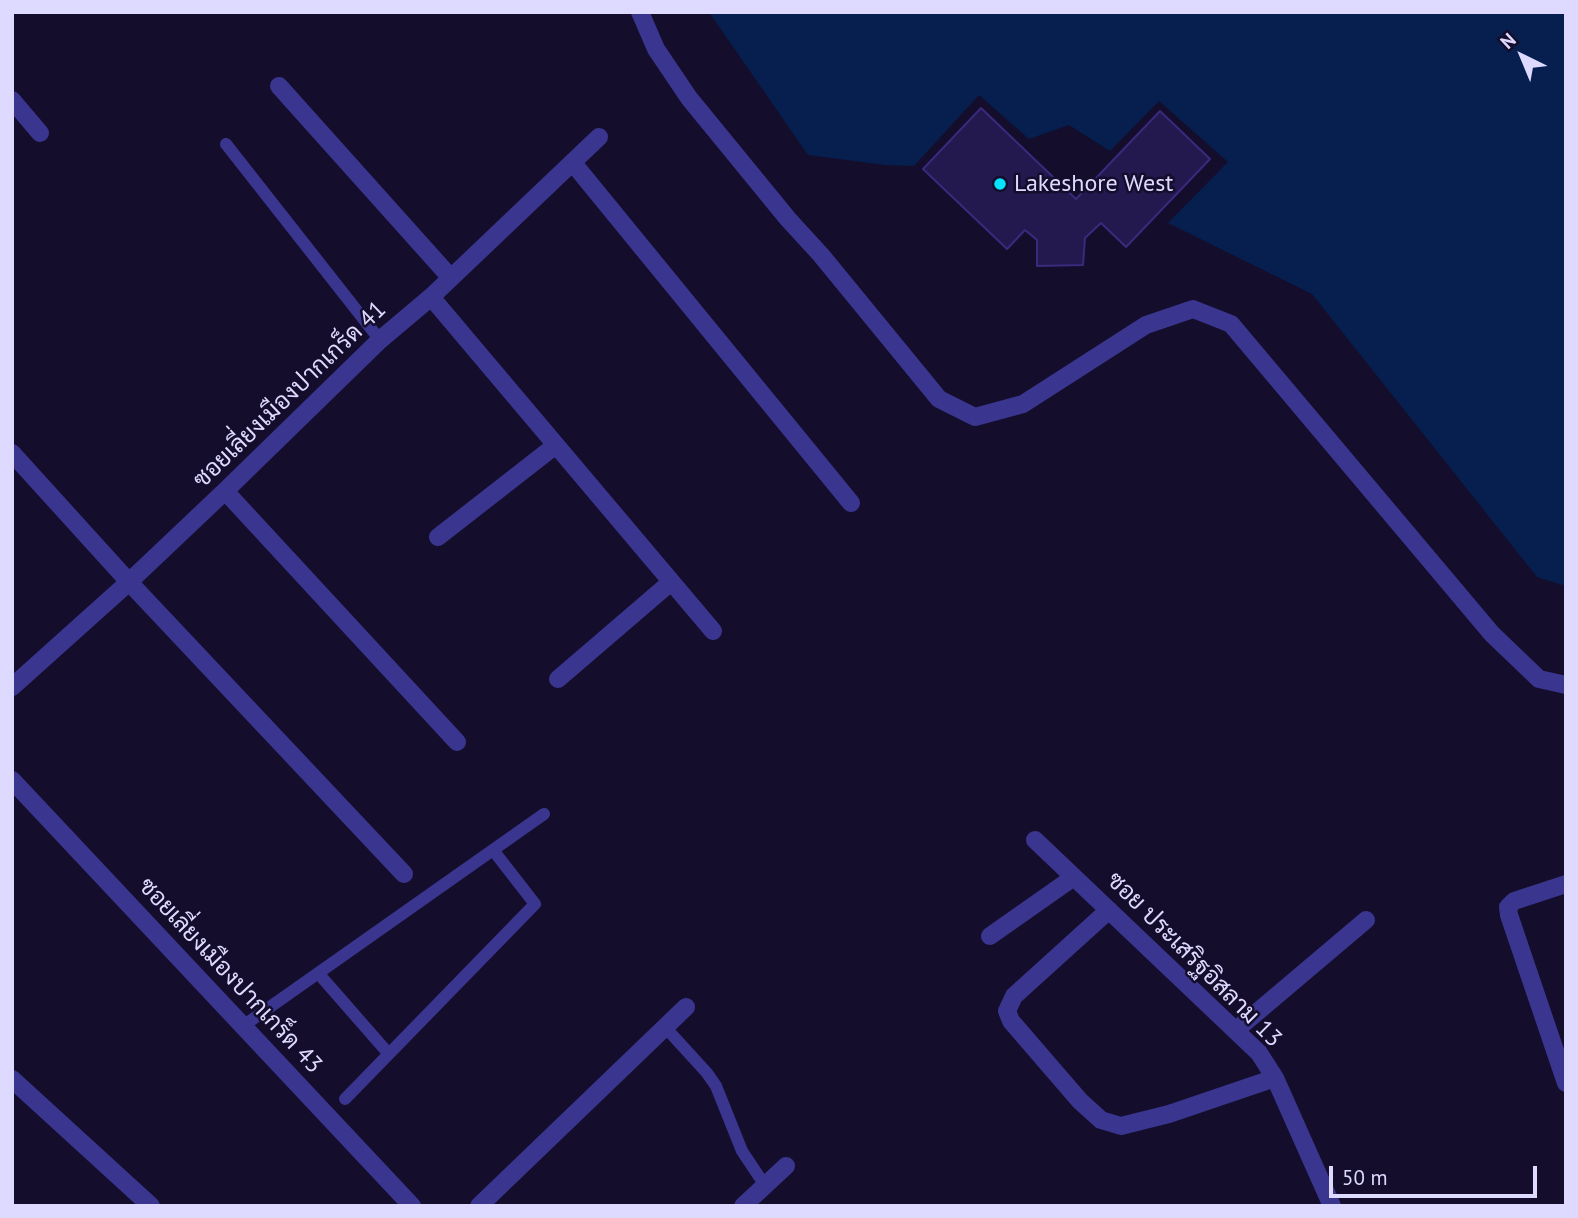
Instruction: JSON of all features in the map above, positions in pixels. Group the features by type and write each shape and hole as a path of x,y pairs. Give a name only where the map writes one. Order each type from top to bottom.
{"street":[{"path":"640,12 656,48 689,98 939,399 975,417 1023,404 1146,325 1193,309 1231,324 1492,634 1539,679 1566,685"},
{"path":"279,86 451,278"},
{"path":"12,100 40,133"},
{"name":"ซอยเลี่ยงเมืองปากเกร็ด 41","path":"12,687 129,582 380,340 431,297 599,137"},
{"path":"573,163 851,503"},
{"path":"431,297 713,632"},
{"path":"438,537 556,444"},
{"path":"12,453 129,582 404,874"},
{"path":"225,491 457,742"},
{"path":"558,679 671,582"},
{"name":"ซอยเลี่ยงเมืองปากเกร็ด 43","path":"12,780 412,1206"},
{"name":"ซอย ประเสริฐอิสลาม 13","path":"1035,840 1259,1053 1275,1078 1332,1206"},
{"path":"990,936 1074,877"},
{"path":"1564,1073 1508,907 1514,901 1566,884"},
{"path":"1109,910 1014,996 1007,1011 1012,1021 1080,1101 1101,1120 1121,1126 1169,1114 1275,1078"},
{"path":"1236,1030 1366,920"},
{"path":"480,1206 687,1007"},
{"path":"12,1079 151,1206"},
{"path":"743,1206 786,1166"}],"lane":[{"path":"226,144 380,340"},
{"path":"243,1026 544,814"},
{"path":"345,1099 535,904 493,850"},
{"path":"318,974 388,1054"},
{"path":"665,1027 716,1086 742,1151 764,1184"}],"water":[{"path":"709,12 1566,12 1566,586 1537,577 1312,294 1168,223 1228,162 1159,101 1110,151 1069,125 1029,139 979,95 914,166 808,155"}],"building":[{"name":"Lakeshore West","path":"981,108 1076,199 1160,111 1210,159 1126,247 1101,223 1085,238 1083,265 1037,266 1037,240 1025,230 1007,249 923,169"}],"place":[{"name":"Lakeshore West","path":"1000,184"}]}
